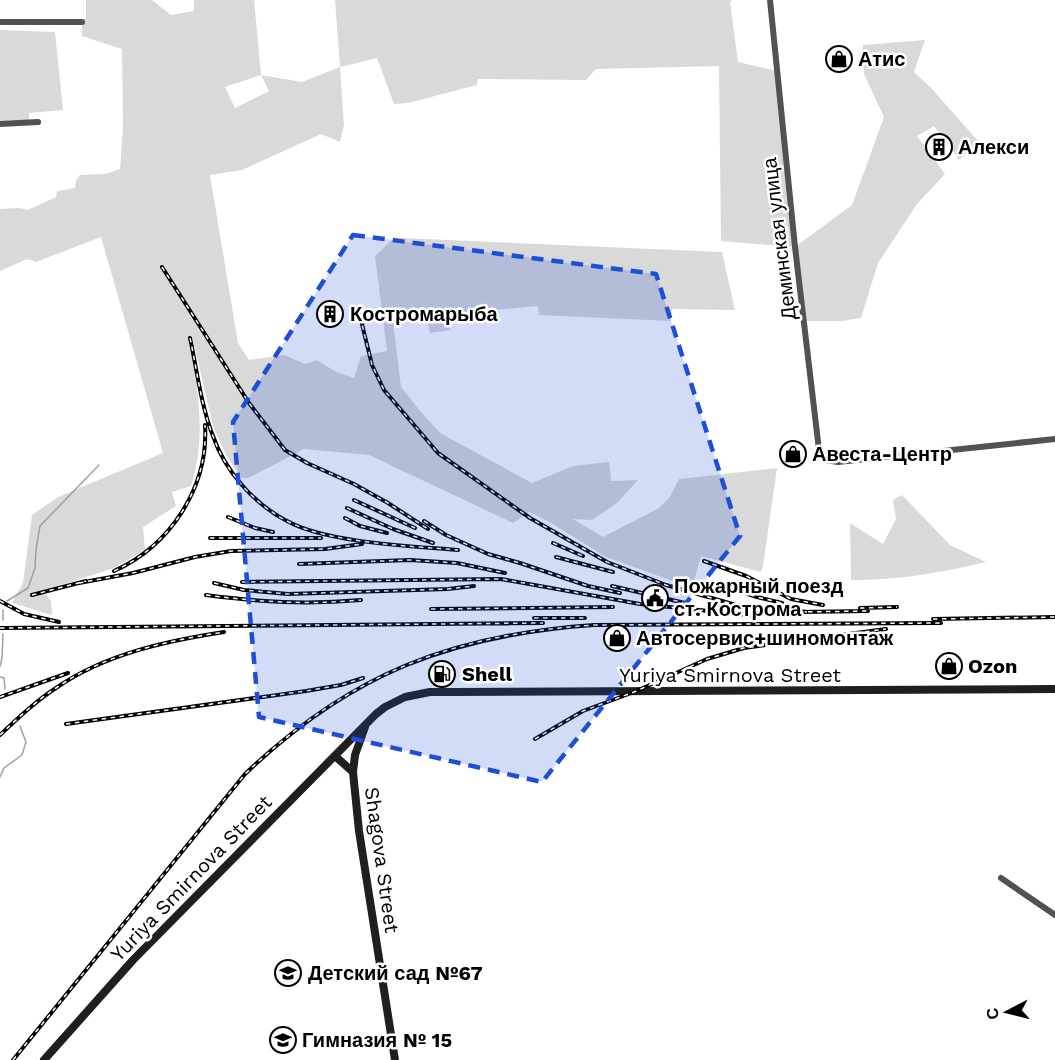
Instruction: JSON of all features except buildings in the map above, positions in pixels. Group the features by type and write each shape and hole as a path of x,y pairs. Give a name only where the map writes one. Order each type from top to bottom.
{"main road":[{"name":"Yuriya Smirnova Street","path":"44,1060 133,960 335,756 385,707 405,697 430,693 1055,689"},
{"name":"Shagova Street","path":"367,724 355,755 353,772 359,831 395,1060"},
{"path":"335,756 353,772"}],"street":[{"name":"Деминская улица","path":"770,0 795,248 819,450 825,460 838,462 1055,439"},
{"path":"0,22 82,22"},
{"path":"0,124 38,122"},
{"path":"1001,878 1055,915"}],"highlighted area":[{"path":"353,235 656,274 740,536 542,782 259,717 233,422"}],"shaded area":[{"path":"86,0 152,0 171,15 194,11 194,0 254,0 261,75 302,82 340,67 344,125 340,142 321,134 242,170 210,175 238,343 249,360 284,355 305,364 317,360 336,372 354,378 361,356 387,351 375,256 391,241 402,238 722,252 735,310 672,309 671,321 539,315 538,306 450,314 450,330 430,333 426,310 392,312 401,387 440,433 532,483 573,466 609,462 611,481 638,480 617,503 592,520 573,519 603,537 659,508 670,497 679,479 777,468 761,572 701,556 692,588 606,557 548,521 529,512 513,523 369,455 304,449 248,478 241,478 226,455 213,426 192,336 188,337 198,393 200,431 196,468 191,486 172,492 176,506 143,527 145,550 114,568 43,591 51,601 52,615 12,603 23,583 32,515 58,497 163,453 101,237 36,262 27,259 0,271 0,209 28,210 56,197 57,191 75,188 80,175 105,174 120,169 123,128 122,49 82,36 82,22 86,17","holes":["261,75 269,91 235,108 225,87"]},
{"path":"335,0 732,0 730,2 738,62 777,71 795,247 721,241 719,66 596,69 586,80 478,79 477,85 408,103 394,104 377,58 340,67"},
{"path":"0,30 55,32 63,110 29,113 29,120 0,121"},
{"path":"925,40 914,72 979,142 959,160 934,126 917,136 945,174 917,204 878,263 861,318 842,321 805,321 795,247 852,205 884,117 864,74 863,45"},
{"path":"902,495 950,545 986,562 919,575 851,580 850,523 883,544 896,519 893,500"}],"waterway":[{"path":"7,601 28,588 35,568 40,526 99,465"},
{"path":"3,610 3,620"},
{"path":"0,666 3,634"},
{"path":"0,677 4,678 5,689"},
{"path":"0,777 4,768 22,755 26,742 20,726"}],"railway":[{"path":"162,267 249,403 285,450 307,463 354,484 428,529"},
{"path":"358,308 372,365 384,390 438,453 530,518 607,562 666,585 736,605 807,612"},
{"path":"190,338 205,413 218,449 233,474 263,505 287,521 324,534 394,545 458,550"},
{"path":"114,571 134,560 152,546 182,512 193,492 200,470 205,448 205,425"},
{"path":"354,500 415,528"},
{"path":"347,508 393,529 433,543"},
{"path":"228,517 255,528 273,532"},
{"path":"345,518 360,526 387,533"},
{"path":"424,521 446,535 488,554 588,586 620,593"},
{"path":"210,538 321,538"},
{"path":"553,543 583,556"},
{"path":"79,583 231,551 325,549 362,544"},
{"path":"556,557 613,572"},
{"path":"299,564 410,560 457,563 505,573"},
{"path":"704,561 746,576 791,599 823,605"},
{"path":"242,582 501,579 640,604 758,616"},
{"path":"32,595 86,581"},
{"path":"214,583 244,590 288,594 448,589 474,586"},
{"path":"612,586 685,603"},
{"path":"733,589 782,603"},
{"path":"206,595 283,602 361,600"},
{"path":"0,601 24,614 59,622"},
{"path":"431,609 613,607"},
{"path":"860,608 897,607"},
{"path":"799,612 868,611"},
{"path":"933,619 1055,617"},
{"path":"534,618 585,618"},
{"path":"0,628 543,623"},
{"path":"13,1060 245,774 284,739 324,710 364,686 405,666 448,650 493,638 594,625 941,623"},
{"path":"535,739 583,711 634,692 707,659 744,648 886,629"},
{"path":"0,735 49,693 95,666 158,645 224,632"},
{"path":"0,697 68,673"},
{"path":"66,724 306,691 341,685 363,678"}],"place":[{"name":"Атис","path":"839,59"},
{"name":"Алекси","path":"939,147"},
{"name":"Костромарыба","path":"330,314"},
{"name":"Авеста-Центр","path":"793,454"},
{"name":"Пожарный поезд ст. Кострома","path":"655,598"},
{"name":"Автосервис+шиномонтаж","path":"617,638"},
{"name":"Ozon","path":"949,666"},
{"name":"Shell","path":"442,674"},
{"name":"Детский сад №67","path":"288,973"},
{"name":"Гимназия № 15","path":"283,1040"}]}
